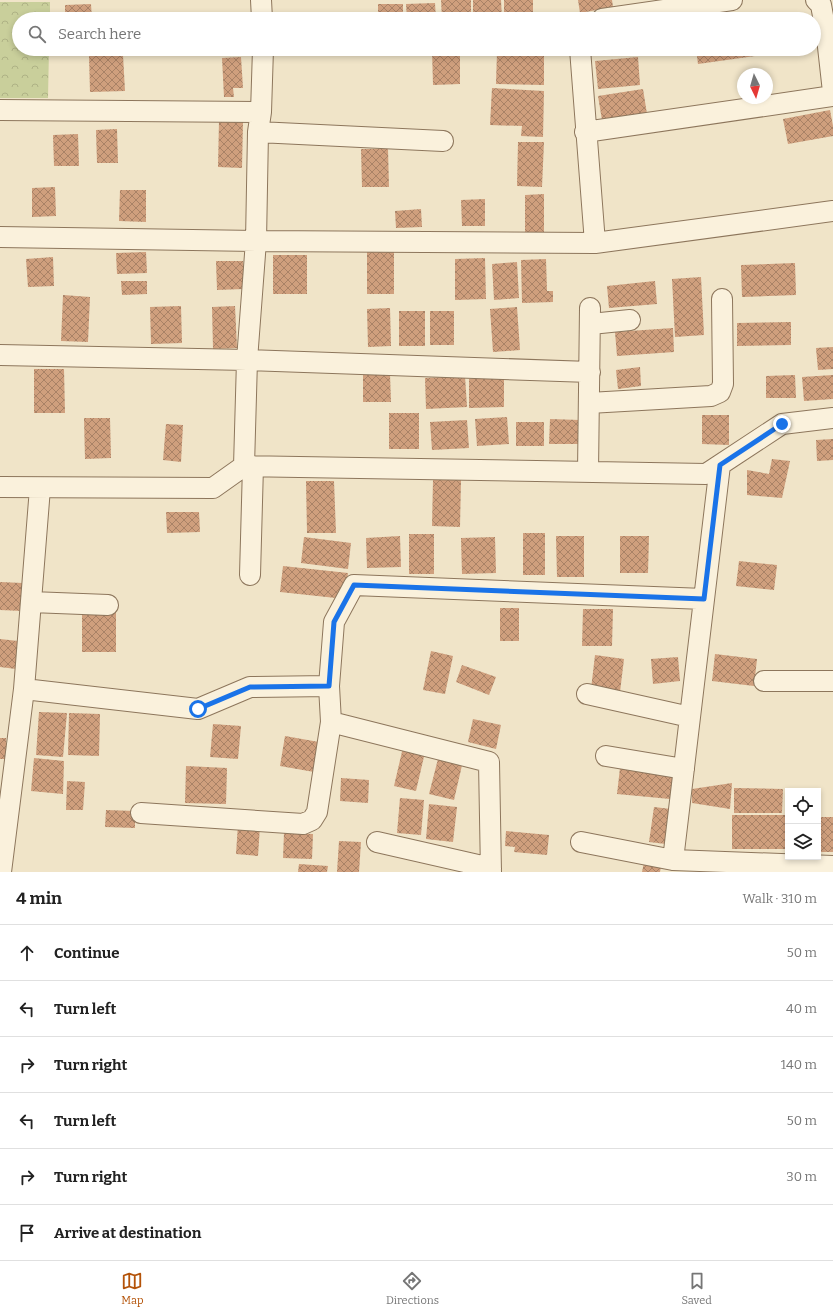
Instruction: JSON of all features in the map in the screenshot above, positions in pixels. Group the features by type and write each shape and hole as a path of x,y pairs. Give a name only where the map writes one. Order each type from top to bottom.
{"street":[{"path":"261,0 262,12"},
{"path":"650,12 732,0"},
{"path":"816,0 821,5 827,38 833,92"},
{"path":"250,575 247,360 256,241 258,132 261,112 263,56"},
{"path":"580,56 594,243"},
{"path":"585,132 833,96"},
{"path":"0,110 261,112"},
{"path":"258,132 442,141"},
{"path":"0,237 256,241 594,243 833,211"},
{"path":"589,403 711,396 720,392 723,384 722,299"},
{"path":"588,472 590,316 630,320"},
{"path":"0,356 247,360 590,372"},
{"path":"0,487 213,488 249,466 706,474 782,424 833,418"},
{"path":"673,860 720,465"},
{"path":"1,872 24,689 40,488"},
{"path":"140,813 303,824 312,820 317,812 331,722 329,686 334,622 354,585 704,599"},
{"path":"31,602 108,605"},
{"path":"764,681 833,681"},
{"path":"24,689 198,709 250,687 329,686"},
{"path":"587,694 690,717"},
{"path":"331,722 489,762 491,870 377,842"},
{"path":"606,756 684,769"},
{"path":"581,842 673,860 833,866"}],"green space":[{"path":"0,2 50,2 50,12 12,12 12,56 49,56 48,98 0,98"}],"building":[{"path":"441,0 471,0 471,12 442,12"},
{"path":"473,0 501,0 502,12 473,12"},
{"path":"504,0 533,0 533,12 504,12"},
{"path":"578,0 612,0 613,7 580,12"},
{"path":"435,3 436,12 407,12 406,4"},
{"path":"91,4 92,12 65,12 65,5"},
{"path":"378,4 403,4 403,12 378,12"},
{"path":"89,56 123,56 125,91 90,92"},
{"path":"432,56 460,56 460,84 433,85"},
{"path":"497,56 544,56 544,85 496,84"},
{"path":"697,56 755,56 698,64"},
{"path":"241,57 243,88 233,88 234,97 224,97 222,58"},
{"path":"638,57 640,85 598,89 595,61"},
{"path":"492,88 544,91 543,137 521,136 522,126 490,125"},
{"path":"643,89 647,114 602,120 598,96"},
{"path":"830,110 833,136 788,144 783,119"},
{"path":"219,121 243,122 242,168 218,167"},
{"path":"117,129 118,163 97,163 96,130"},
{"path":"78,134 79,166 54,166 53,135"},
{"path":"518,142 544,142 542,187 517,186"},
{"path":"361,149 388,149 389,187 362,187"},
{"path":"55,187 56,216 32,217 32,188"},
{"path":"120,190 146,190 146,222 119,221"},
{"path":"544,194 544,233 525,233 525,195"},
{"path":"485,199 485,226 462,226 461,200"},
{"path":"421,209 422,227 396,228 395,211"},
{"path":"146,252 147,273 117,274 116,253"},
{"path":"367,252 394,252 394,294 367,294"},
{"path":"273,255 307,255 307,294 273,294"},
{"path":"53,257 54,286 28,287 26,259"},
{"path":"485,258 486,299 455,300 455,259"},
{"path":"546,259 547,291 553,291 553,302 522,303 521,260"},
{"path":"216,261 243,261 244,289 217,290"},
{"path":"517,262 519,298 494,300 492,264"},
{"path":"795,263 796,295 742,297 741,265"},
{"path":"701,277 704,335 675,337 672,279"},
{"path":"121,281 147,281 147,294 122,295"},
{"path":"655,281 657,304 609,308 607,286"},
{"path":"63,295 90,297 88,342 61,341"},
{"path":"181,306 182,343 151,344 150,307"},
{"path":"235,306 237,348 213,349 212,307"},
{"path":"517,307 520,350 493,352 490,309"},
{"path":"390,308 391,346 368,347 367,309"},
{"path":"399,311 425,311 425,346 399,346"},
{"path":"430,311 454,311 454,345 430,345"},
{"path":"791,322 791,345 737,346 737,323"},
{"path":"673,328 674,352 617,356 615,332"},
{"path":"833,347 833,369 818,370 816,348"},
{"path":"640,367 641,386 618,389 616,370"},
{"path":"34,369 64,369 65,413 34,413"},
{"path":"363,374 390,374 391,402 363,402"},
{"path":"795,375 796,398 766,398 766,376"},
{"path":"833,375 833,399 804,401 802,377"},
{"path":"465,376 467,407 426,409 425,378"},
{"path":"469,379 504,379 504,407 469,408"},
{"path":"389,413 419,413 419,449 389,449"},
{"path":"702,415 729,415 729,445 702,444"},
{"path":"507,417 509,444 477,446 475,419"},
{"path":"84,418 110,418 111,458 85,459"},
{"path":"550,419 580,420 579,444 549,444"},
{"path":"467,420 469,448 432,450 430,422"},
{"path":"516,422 544,422 544,446 516,446"},
{"path":"166,424 183,425 181,462 163,460"},
{"path":"833,439 833,460 817,461 816,440"},
{"path":"772,459 790,461 782,498 747,495 747,470 769,474"},
{"path":"433,480 461,480 460,527 432,526"},
{"path":"306,481 334,481 336,533 307,533"},
{"path":"166,512 199,512 200,532 167,533"},
{"path":"523,533 545,533 545,575 523,575"},
{"path":"409,534 434,534 434,574 409,574"},
{"path":"400,536 401,567 367,568 366,538"},
{"path":"556,536 584,536 584,577 557,577"},
{"path":"620,536 649,536 648,573 620,573"},
{"path":"304,537 351,543 348,569 301,563"},
{"path":"495,537 496,573 462,574 461,538"},
{"path":"739,561 777,565 774,590 736,586"},
{"path":"283,566 348,573 345,599 280,592"},
{"path":"0,582 23,583 22,611 0,610"},
{"path":"500,608 519,608 519,641 500,641"},
{"path":"583,609 613,609 612,646 582,646"},
{"path":"82,611 116,611 116,652 82,652"},
{"path":"0,639 18,641 16,669 0,667"},
{"path":"431,651 453,656 445,694 423,690"},
{"path":"715,654 757,659 754,686 712,681"},
{"path":"595,655 624,659 620,692 591,689"},
{"path":"678,657 680,681 653,684 651,659"},
{"path":"462,665 496,677 489,695 456,682"},
{"path":"39,712 67,713 63,757 36,755"},
{"path":"69,713 100,714 99,756 68,755"},
{"path":"473,719 501,725 496,749 468,742"},
{"path":"213,724 241,726 238,759 210,757"},
{"path":"285,736 319,742 314,772 280,766"},
{"path":"0,738 6,738 6,759 0,759"},
{"path":"404,743 426,748 416,791 394,786"},
{"path":"439,755 463,761 454,800 429,794"},
{"path":"34,758 64,761 63,794 31,791"},
{"path":"186,766 227,768 226,804 185,803"},
{"path":"620,768 673,773 670,799 617,794"},
{"path":"341,778 369,780 368,803 340,801"},
{"path":"67,781 85,782 83,810 66,810"},
{"path":"732,783 730,809 692,803 692,789"},
{"path":"734,788 783,789 782,813 734,813"},
{"path":"400,798 424,800 421,835 397,833"},
{"path":"429,804 457,807 453,842 426,839"},
{"path":"654,807 679,810 674,845 649,842"},
{"path":"106,810 135,811 135,828 105,827"},
{"path":"732,815 785,815 785,849 732,849"},
{"path":"821,817 833,817 833,852 821,852"},
{"path":"238,824 260,826 258,856 236,854"},
{"path":"506,831 549,835 547,855 514,852 515,847 505,846"},
{"path":"284,833 313,834 312,859 283,858"},
{"path":"339,841 361,842 359,872 337,872"},
{"path":"645,858 662,861 660,872 642,872"},
{"path":"299,864 328,866 327,872 298,872"}],"route":[{"path":"198,709 250,687 329,686 334,622 354,585 704,599 720,465 782,424"}]}
